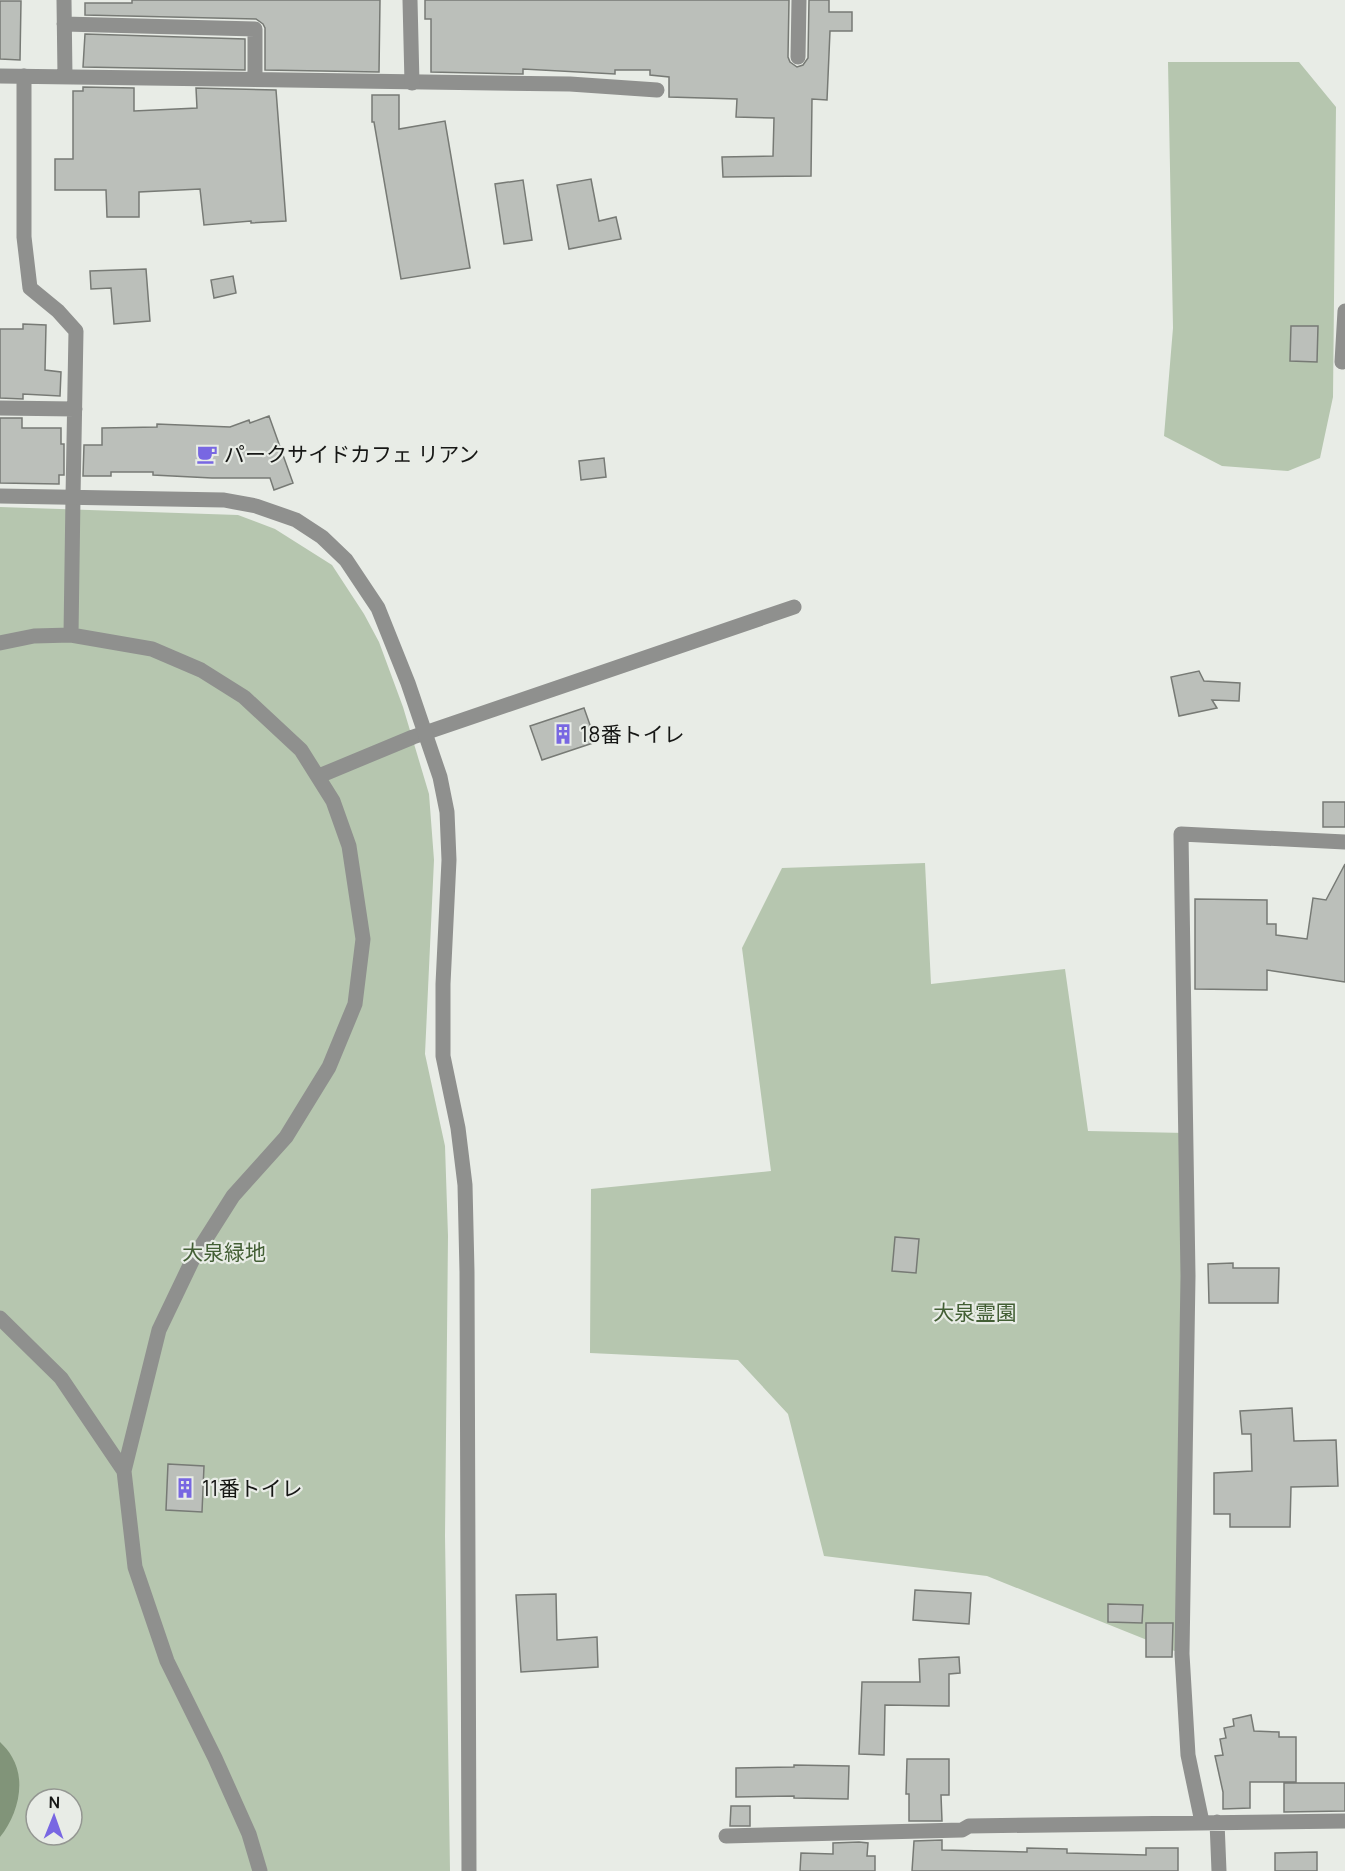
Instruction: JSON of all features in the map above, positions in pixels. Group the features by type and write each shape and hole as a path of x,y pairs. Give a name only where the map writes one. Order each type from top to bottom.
{"street":[{"path":"64,0 65,76"},
{"path":"410,0 412,83"},
{"path":"798,57 799,0"},
{"path":"64,24 255,29 255,79"},
{"path":"0,76 570,84 657,90"},
{"path":"24,76 24,237 30,288 76,331 71,635"},
{"path":"1342,362 1345,311"},
{"path":"0,408 75,409"},
{"path":"0,496 224,500 256,506 296,520 322,537 346,560 378,608 408,683 441,777 447,812 449,860 443,984 443,1056 458,1128 465,1185 469,1871"},
{"path":"319,776 425,733 794,607"},
{"path":"0,643 34,636 71,635 153,649 201,670 244,697 301,750 333,801 350,846 363,939 355,1004 329,1067 286,1137 233,1196 193,1259 159,1330 124,1471 135,1567 167,1661 215,1758 249,1834 260,1871"},
{"path":"1219,1871 1210,1822 1188,1755 1182,1654 1188,1276 1181,834 1345,842"},
{"path":"0,1318 61,1378 124,1471"},
{"path":"726,1836 962,1830 969,1826 1345,1821"}],"green space":[{"path":"1168,62 1299,62 1336,107 1333,397 1320,458 1288,471 1222,466 1164,436 1173,328"},
{"name":"大泉緑地","path":"0,507 238,515 275,529 332,565 379,642 403,707 429,794 434,860 425,1054 445,1146 448,1236 445,1536 450,1871 0,1871"},
{"name":"大泉霊園","path":"925,863 931,984 1065,969 1088,1131 1186,1133 1182,1654 987,1576 824,1556 788,1414 738,1360 590,1353 591,1189 771,1171 742,948 782,868"}],"shaded area":[{"path":"0,1742 16,1767 19,1788 15,1809 0,1837"}],"building":[{"path":"132,0 380,0 379,72 265,70 265,28 256,19 85,15 85,3 132,3"},
{"path":"425,0 789,0 788,57 790,62 797,67 803,65 808,58 809,0 829,0 829,12 852,12 852,31 830,31 827,100 812,99 811,176 723,177 722,157 773,156 774,118 736,117 737,99 669,97 669,77 650,75 650,70 615,70 615,74 523,69 523,74 431,72 431,19 425,19"},
{"path":"0,1 21,1 20,60 0,59"},
{"path":"85,34 245,39 245,70 83,67"},
{"path":"83,87 134,88 134,111 197,108 196,88 276,90 286,221 204,225 200,189 139,192 139,217 107,217 106,190 55,190 55,159 73,159 73,91 83,91"},
{"path":"372,95 399,95 399,129 445,121 470,268 401,279 374,122 372,122"},
{"path":"591,179 599,221 616,217 621,239 569,249 557,185"},
{"path":"523,180 532,240 504,244 495,184"},
{"path":"146,269 150,321 114,324 111,288 91,289 90,271"},
{"path":"233,276 236,293 214,298 211,280"},
{"path":"23,324 46,325 45,370 61,372 60,396 23,394 23,399 0,398 0,329 23,329"},
{"path":"1291,326 1318,326 1317,362 1290,361"},
{"path":"269,416 293,483 274,490 270,478 153,475 153,472 111,472 111,476 83,476 84,445 102,445 102,428 157,427 157,424 230,427"},
{"path":"0,418 22,418 22,428 61,428 61,444 64,444 64,475 59,475 59,484 0,483"},
{"path":"604,458 606,477 581,480 579,461"},
{"path":"1199,671 1204,681 1240,683 1239,701 1212,700 1217,708 1179,716 1171,677"},
{"name":"18番トイレ","path":"584,708 596,742 542,760 530,726"},
{"path":"1323,802 1345,802 1345,827 1323,827"},
{"path":"1345,864 1345,982 1267,970 1267,990 1195,989 1195,899 1267,900 1267,924 1276,924 1276,935 1307,939 1313,898 1326,900"},
{"path":"895,1237 919,1239 916,1273 892,1271"},
{"path":"1233,1263 1233,1268 1279,1268 1278,1303 1209,1303 1208,1264"},
{"path":"1292,1408 1294,1441 1336,1440 1338,1486 1291,1487 1290,1527 1230,1527 1230,1514 1214,1514 1214,1473 1252,1471 1251,1434 1242,1434 1240,1411"},
{"name":"11番トイレ","path":"168,1464 204,1466 202,1512 166,1510"},
{"path":"915,1590 971,1593 969,1624 913,1620"},
{"path":"556,1594 557,1640 597,1637 598,1667 521,1672 516,1595"},
{"path":"1108,1604 1143,1605 1142,1623 1108,1622"},
{"path":"1146,1623 1173,1623 1172,1657 1146,1657"},
{"path":"959,1657 960,1673 949,1674 949,1706 885,1705 884,1755 859,1754 862,1682 920,1682 919,1659"},
{"path":"1251,1715 1254,1731 1279,1732 1279,1737 1296,1737 1296,1782 1250,1782 1250,1808 1223,1809 1223,1792 1215,1756 1223,1755 1220,1739 1226,1738 1224,1728 1234,1726 1233,1719"},
{"path":"907,1759 949,1759 949,1795 941,1795 942,1821 909,1821 909,1794 906,1794"},
{"path":"794,1765 849,1766 848,1799 794,1798 794,1796 736,1797 736,1768 794,1767"},
{"path":"1284,1783 1345,1783 1345,1811 1284,1812"},
{"path":"731,1806 750,1806 750,1826 730,1826"},
{"path":"942,1840 942,1850 1027,1852 1027,1848 1067,1849 1067,1853 1146,1855 1146,1848 1178,1848 1178,1871 912,1871 914,1841"},
{"path":"833,1843 868,1843 867,1856 875,1856 875,1871 800,1871 801,1853 833,1854"},
{"path":"1317,1852 1317,1871 1275,1871 1275,1853"}],"place":[{"name":"パークサイドカフェ リアン","path":"207,454"},
{"name":"18番トイレ","path":"563,734"},
{"name":"11番トイレ","path":"185,1488"}]}
